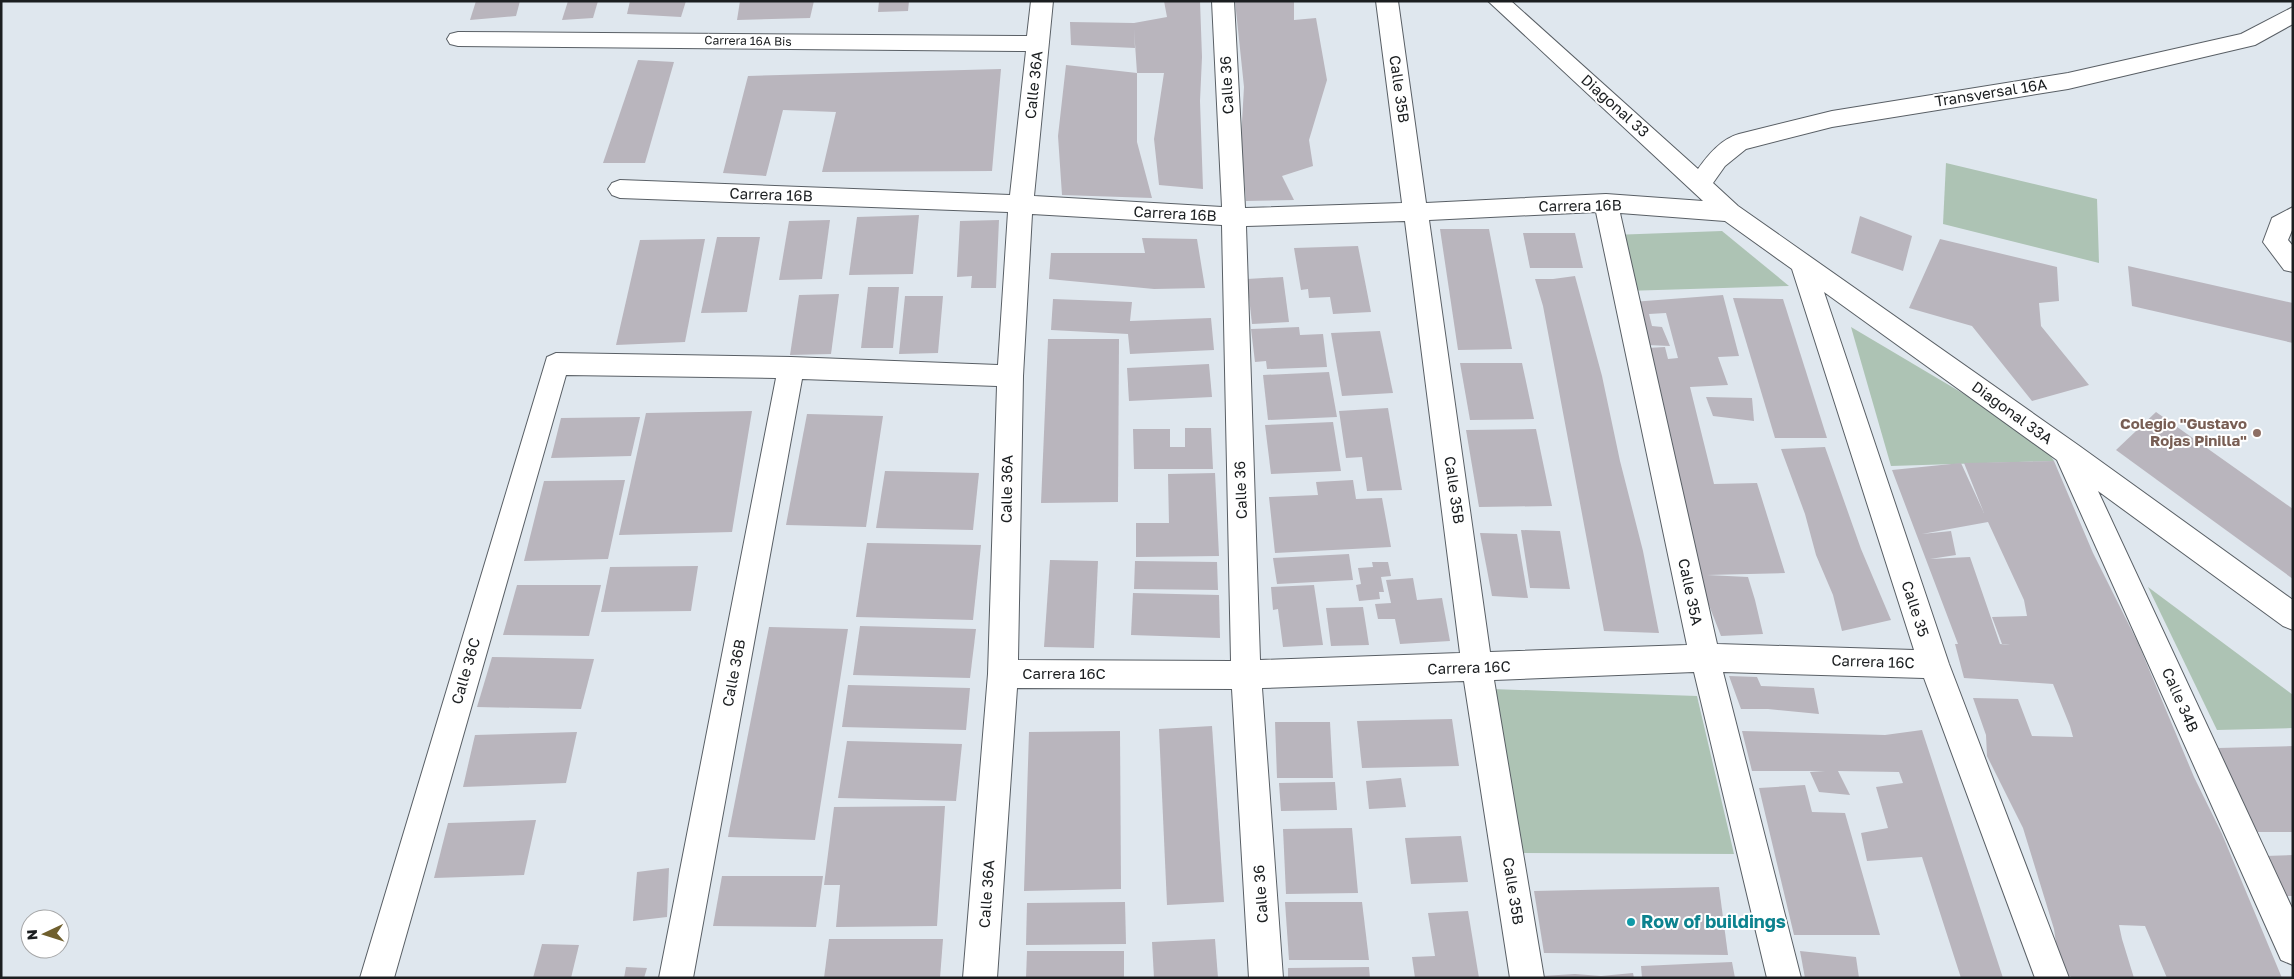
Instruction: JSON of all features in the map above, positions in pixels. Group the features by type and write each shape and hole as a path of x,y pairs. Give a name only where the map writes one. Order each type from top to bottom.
{"street":[{"name":"Calle 36A","path":"980,978 1003,674 1010,376 1021,204 1042,1"},
{"name":"Calle 36","path":"1223,1 1234,217 1246,675 1266,978"},
{"name":"Calle 35B","path":"1387,1 1478,668 1527,978"},
{"name":"Diagonal 33","path":"1498,1 1730,212"},
{"name":"Transversal 16A","path":"1700,183 1717,160 1739,142 1832,120 2068,81 2248,40 2293,14"},
{"name":"Carrera 16A Bis","path":"458,39 1038,44"},
{"name":"Carrera 16B","path":"620,189 1021,204 1234,217 1417,212 1606,203 1730,212"},
{"name":"Calle 35A","path":"1606,203 1705,658 1784,978"},
{"name":"Diagonal 33A","path":"1730,212 2068,453 2293,617"},
{"path":"2293,216 2281,224 2275,242 2293,263"},
{"name":"Calle 35","path":"1802,263 1934,664 2052,978"},
{"name":"Calle 36C","path":"377,978 556,364 792,368"},
{"path":"792,368 1010,376"},
{"name":"Calle 36B","path":"676,978 792,368"},
{"name":"Calle 34B","path":"2068,453 2293,948"},
{"name":"Carrera 16C","path":"1003,674 1246,675 1478,668 1705,658 1934,664"}],"green space":[{"path":"1946,163 2097,199 2099,263 1943,224"},
{"path":"1722,231 1789,286 1625,291 1612,235"},
{"path":"1851,327 2040,439 2054,461 1891,466"},
{"path":"2148,587 2293,695 2293,728 2217,730"},
{"path":"1492,689 1697,696 1734,854 1513,853"}],"building":[{"path":"476,1 520,1 516,16 470,20"},
{"path":"568,1 598,1 593,18 562,20"},
{"path":"630,1 686,1 681,17 627,14"},
{"path":"740,1 814,1 810,18 737,20"},
{"path":"879,1 909,1 908,11 878,12"},
{"path":"1164,1 1200,1 1202,57 1200,101 1203,189 1159,185 1154,139 1164,73 1137,73 1134,29 1135,48 1071,45 1070,22 1134,23 1167,17"},
{"path":"1235,1 1294,1 1294,20 1316,18 1327,80 1309,140 1313,166 1282,176 1294,200 1246,201 1241,139 1244,87"},
{"path":"638,60 674,62 645,163 603,163"},
{"path":"1066,65 1137,73 1137,142 1152,198 1062,195 1058,136"},
{"path":"1001,69 992,171 822,172 836,112 783,110 766,176 723,173 748,76"},
{"path":"919,215 913,274 849,275 857,217"},
{"path":"1860,216 1912,236 1903,271 1851,253"},
{"path":"830,220 822,279 779,280 789,221"},
{"path":"999,220 996,288 971,288 972,276 957,277 960,221"},
{"path":"1440,229 1489,229 1512,349 1458,350"},
{"path":"1523,233 1575,233 1583,268 1530,268"},
{"path":"717,237 760,237 747,312 701,313"},
{"path":"1142,238 1197,239 1205,288 1154,289 1049,279 1051,253 1145,253"},
{"path":"705,239 685,342 616,345 640,240"},
{"path":"1940,239 2057,267 2059,301 2039,303 2041,326 2089,385 2032,401 1972,326 1909,308"},
{"path":"1358,246 1371,312 1333,314 1330,297 1309,298 1308,289 1301,290 1294,248"},
{"path":"2128,266 2293,303 2293,343 2132,306"},
{"path":"1575,276 1602,376 1620,461 1643,551 1659,633 1604,631 1543,306 1535,279"},
{"path":"1283,277 1289,322 1252,324 1247,279"},
{"path":"868,287 899,287 893,348 861,348"},
{"path":"839,294 831,354 790,355 799,295"},
{"path":"1723,295 1739,356 1718,357 1728,385 1690,387 1714,484 1757,483 1785,573 1707,575 1748,577 1763,634 1721,636 1707,600 1647,348 1665,347 1668,359 1678,358 1666,313 1649,314 1652,326 1662,327 1670,346 1647,345 1632,302"},
{"path":"905,296 943,296 938,353 899,354"},
{"path":"1733,298 1783,299 1827,438 1775,438"},
{"path":"1053,299 1132,302 1130,321 1211,318 1214,350 1130,354 1128,334 1051,330"},
{"path":"1299,327 1300,335 1323,334 1327,367 1267,369 1266,361 1255,362 1251,329"},
{"path":"1380,331 1393,393 1342,396 1331,333"},
{"path":"1048,339 1119,339 1118,502 1041,503"},
{"path":"1460,363 1522,363 1534,419 1470,420"},
{"path":"1209,364 1212,397 1129,401 1127,368"},
{"path":"1329,372 1337,417 1268,420 1263,375"},
{"path":"1706,397 1752,398 1754,421 1713,416"},
{"path":"1388,408 1402,490 1367,491 1362,457 1346,458 1339,411"},
{"path":"752,411 732,532 619,535 646,413"},
{"path":"2156,412 2293,509 2293,579 2116,450"},
{"path":"807,414 883,416 866,527 786,525"},
{"path":"640,417 631,456 551,458 561,418"},
{"path":"1333,422 1341,471 1271,474 1265,425"},
{"path":"1185,428 1211,428 1213,469 1134,469 1133,429 1170,429 1170,447 1185,447"},
{"path":"1536,429 1552,506 1479,507 1466,430"},
{"path":"1825,447 1861,549 1891,620 1842,631 1833,595 1816,555 1805,514 1781,449"},
{"path":"2054,461 2093,553 2138,643 2194,777 2222,834 2282,978 2167,978 2145,926 2119,925 2134,978 2073,978 2060,970 2054,929 2023,828 1987,756 1986,735 1973,698 2018,699 2032,736 2073,737 2070,726 2053,684 1964,678 1955,644 1958,644 1892,470 1961,463 1984,513 1964,463","holes":["1988,522 2024,600 2027,616 1992,617 2002,644 2010,645 2000,644 1970,557 1930,559 1956,555 1951,531 1922,534"]},
{"path":"885,471 979,473 973,530 876,528"},
{"path":"1215,473 1219,556 1136,557 1136,523 1169,523 1168,474"},
{"path":"625,480 608,559 524,561 544,481"},
{"path":"1353,480 1356,499 1382,498 1391,547 1275,553 1269,497 1318,495 1316,482"},
{"path":"1521,530 1560,531 1570,589 1530,588"},
{"path":"1480,533 1517,534 1528,598 1492,596"},
{"path":"867,543 981,545 973,620 856,617"},
{"path":"1349,554 1353,580 1277,584 1273,558"},
{"path":"1050,560 1098,561 1094,648 1044,647"},
{"path":"1135,561 1217,562 1218,590 1134,589"},
{"path":"1372,562 1388,562 1391,576 1381,577 1384,592 1379,592 1380,599 1359,601 1356,585 1361,584 1358,568 1373,567"},
{"path":"698,566 691,611 601,612 610,567"},
{"path":"1413,578 1417,600 1442,598 1450,641 1400,644 1395,619 1378,619 1375,604 1391,603 1386,580"},
{"path":"517,585 601,585 589,636 503,635"},
{"path":"1314,585 1323,645 1283,647 1278,609 1273,610 1271,587"},
{"path":"1133,593 1219,595 1220,638 1131,635"},
{"path":"1363,607 1369,645 1331,646 1326,608"},
{"path":"860,626 976,629 970,678 853,675"},
{"path":"769,627 848,629 815,840 728,837"},
{"path":"492,657 594,659 581,709 477,707"},
{"path":"1729,676 1757,677 1761,686 1814,688 1819,714 1768,709 1741,709"},
{"path":"848,685 970,688 966,730 842,727"},
{"path":"1452,719 1459,766 1362,768 1357,721"},
{"path":"1275,722 1330,722 1333,778 1277,778"},
{"path":"1212,726 1224,902 1167,905 1159,729"},
{"path":"1922,730 2003,978 1961,978 1922,857 1867,861 1861,833 1888,828 1876,787 1903,783 1899,772 1838,771 1850,795 1819,792 1810,772 1825,771 1752,771 1742,731 1885,735"},
{"path":"1120,731 1121,889 1024,891 1029,732"},
{"path":"577,732 566,783 463,787 475,735"},
{"path":"847,741 962,744 956,801 838,798"},
{"path":"2293,746 2293,832 2254,832 2218,748"},
{"path":"1401,778 1406,807 1369,809 1366,781"},
{"path":"1335,782 1337,810 1281,811 1279,783"},
{"path":"1805,785 1812,812 1845,813 1880,935 1794,935 1759,788"},
{"path":"945,806 937,926 836,927 840,885 824,885 834,807"},
{"path":"536,820 524,875 434,878 448,823"},
{"path":"1352,828 1358,893 1286,894 1283,829"},
{"path":"1461,836 1468,882 1411,884 1405,838"},
{"path":"2293,855 2293,896 2285,896 2265,856"},
{"path":"669,868 667,917 633,921 637,872"},
{"path":"722,876 823,876 816,927 713,926"},
{"name":"Row of buildings","path":"1719,887 1728,955 1544,953 1534,891"},
{"path":"1125,902 1126,944 1026,945 1027,903"},
{"path":"1285,902 1362,902 1369,960 1289,960"},
{"path":"1468,911 1479,978 1415,978 1412,957 1435,956 1428,913"},
{"path":"829,939 943,939 940,978 824,978"},
{"path":"1215,939 1218,978 1154,978 1152,942"},
{"path":"542,944 579,945 571,978 533,978"},
{"path":"1027,951 1124,951 1124,978 1026,978"},
{"path":"1800,951 1856,957 1859,978 1805,978"},
{"path":"1732,962 1735,978 1642,978 1641,966"},
{"path":"626,967 647,968 644,978 624,978"},
{"path":"1369,967 1370,978 1288,978 1288,968"},
{"path":"1633,973 1634,978 1542,978 1542,976 1575,974 1601,976"}],"place":[{"name":"Colegio \"Gustavo Rojas Pinilla\"","path":"2257,433"},
{"name":"Row of buildings","path":"1631,922"}]}
